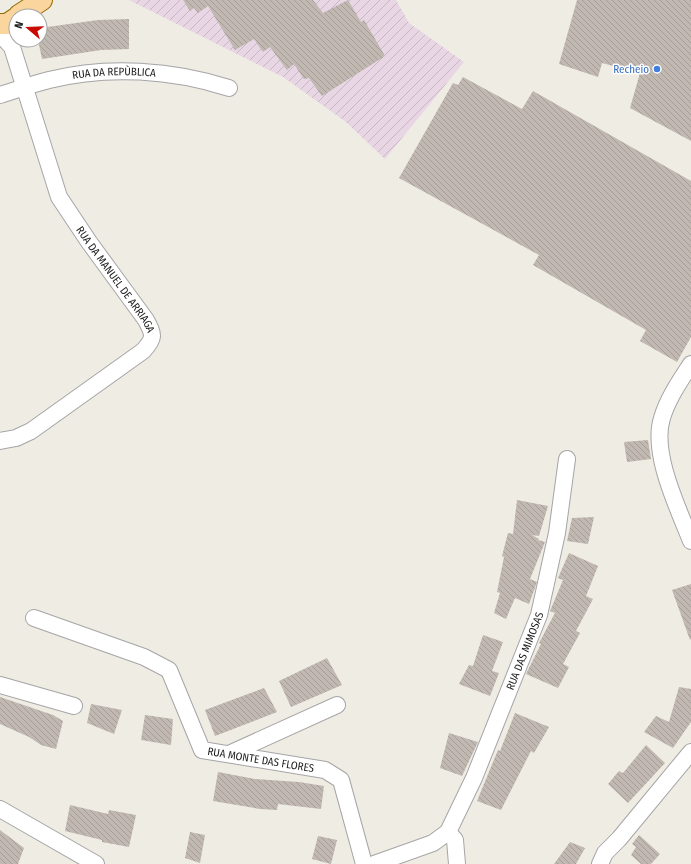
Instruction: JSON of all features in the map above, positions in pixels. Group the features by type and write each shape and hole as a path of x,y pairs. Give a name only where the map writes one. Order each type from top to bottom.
{"main road":[{"path":"28,8 42,0"}],"street":[{"path":"0,34 8,43"},
{"name":"RUA DA MANUEL DE ARRIAGA","path":"0,441 16,438 31,431 143,351 152,341 152,332 146,320 89,242 59,197 12,48"},
{"name":"RUA DA REPÙBLICA","path":"0,95 51,79 107,71 153,72 200,78 229,88"},
{"path":"691,364 675,389 662,419 659,445 667,476 691,541"},
{"name":"RUA DAS MIMOSAS","path":"448,832 474,778 539,615 557,533 567,459"},
{"name":"RUA MONTE DAS FLORES","path":"34,618 144,657 169,670 202,750 325,770 341,780 364,864"},
{"path":"0,685 74,706"},
{"path":"229,754 337,705"},
{"path":"600,864 605,853 619,839 691,752"},
{"path":"0,809 96,864"},
{"path":"374,864 433,843 448,832 454,840 458,864"},
{"path":"608,864 619,839"}],"shaded area":[{"path":"129,0 396,0 409,23 464,62 385,159 346,122 283,77"}],"building":[{"path":"183,0 313,0 323,13 348,0 361,22 364,20 385,56 322,96 309,78 304,79 294,64 287,70 270,47 263,52 254,39 235,50 208,6 198,13 194,8 190,11"},
{"name":"Recheio","path":"577,0 691,0 691,141 630,108 640,73 602,63 598,77 559,64"},
{"path":"129,19 129,49 101,50 42,59 40,48 48,48 48,27 98,20"},
{"path":"463,77 522,109 533,91 691,181 691,337 677,362 640,341 646,330 533,265 539,255 399,178 453,83 458,85"},
{"path":"648,440 651,459 627,462 624,442"},
{"path":"517,500 548,506 539,536 532,535 539,539 538,540 545,542 530,579 537,582 529,604 515,598 506,619 494,613 500,593 497,592 504,557 502,556 508,533 513,534"},
{"path":"594,517 588,544 567,541 572,518"},
{"path":"569,553 598,566 586,596 593,599 576,631 580,633 563,664 569,667 558,688 526,674 541,644 539,643 555,613 550,611 563,580 558,578"},
{"path":"691,584 691,639 690,640 672,590"},
{"path":"483,635 503,642 492,671 499,673 490,696 459,684 469,665 473,666"},
{"path":"327,658 342,685 291,707 279,681"},
{"path":"679,687 691,689 691,722 673,748 644,732 656,716 669,722"},
{"path":"264,688 277,712 215,736 205,710"},
{"path":"0,697 53,715 63,721 56,749 41,745 29,737 0,724"},
{"path":"91,704 122,710 114,734 87,723"},
{"path":"515,713 549,727 534,753 531,751 501,810 477,801 498,750 500,751"},
{"path":"145,715 173,719 171,745 141,740"},
{"path":"449,733 478,742 462,776 440,768"},
{"path":"646,745 665,763 628,803 608,784 619,771 623,773"},
{"path":"218,772 255,779 299,782 324,786 321,809 278,804 277,810 260,809 213,801"},
{"path":"70,805 108,814 109,810 136,815 129,847 102,842 102,840 65,831"},
{"path":"0,830 24,848 18,864 0,864"},
{"path":"190,832 205,835 200,863 185,858"},
{"path":"639,835 660,854 651,864 641,864 631,855 636,847 632,844"},
{"path":"318,836 337,840 331,864 312,859"},
{"path":"570,842 585,848 576,864 554,864"}],"place":[{"name":"Recheio","path":"657,69"}]}
